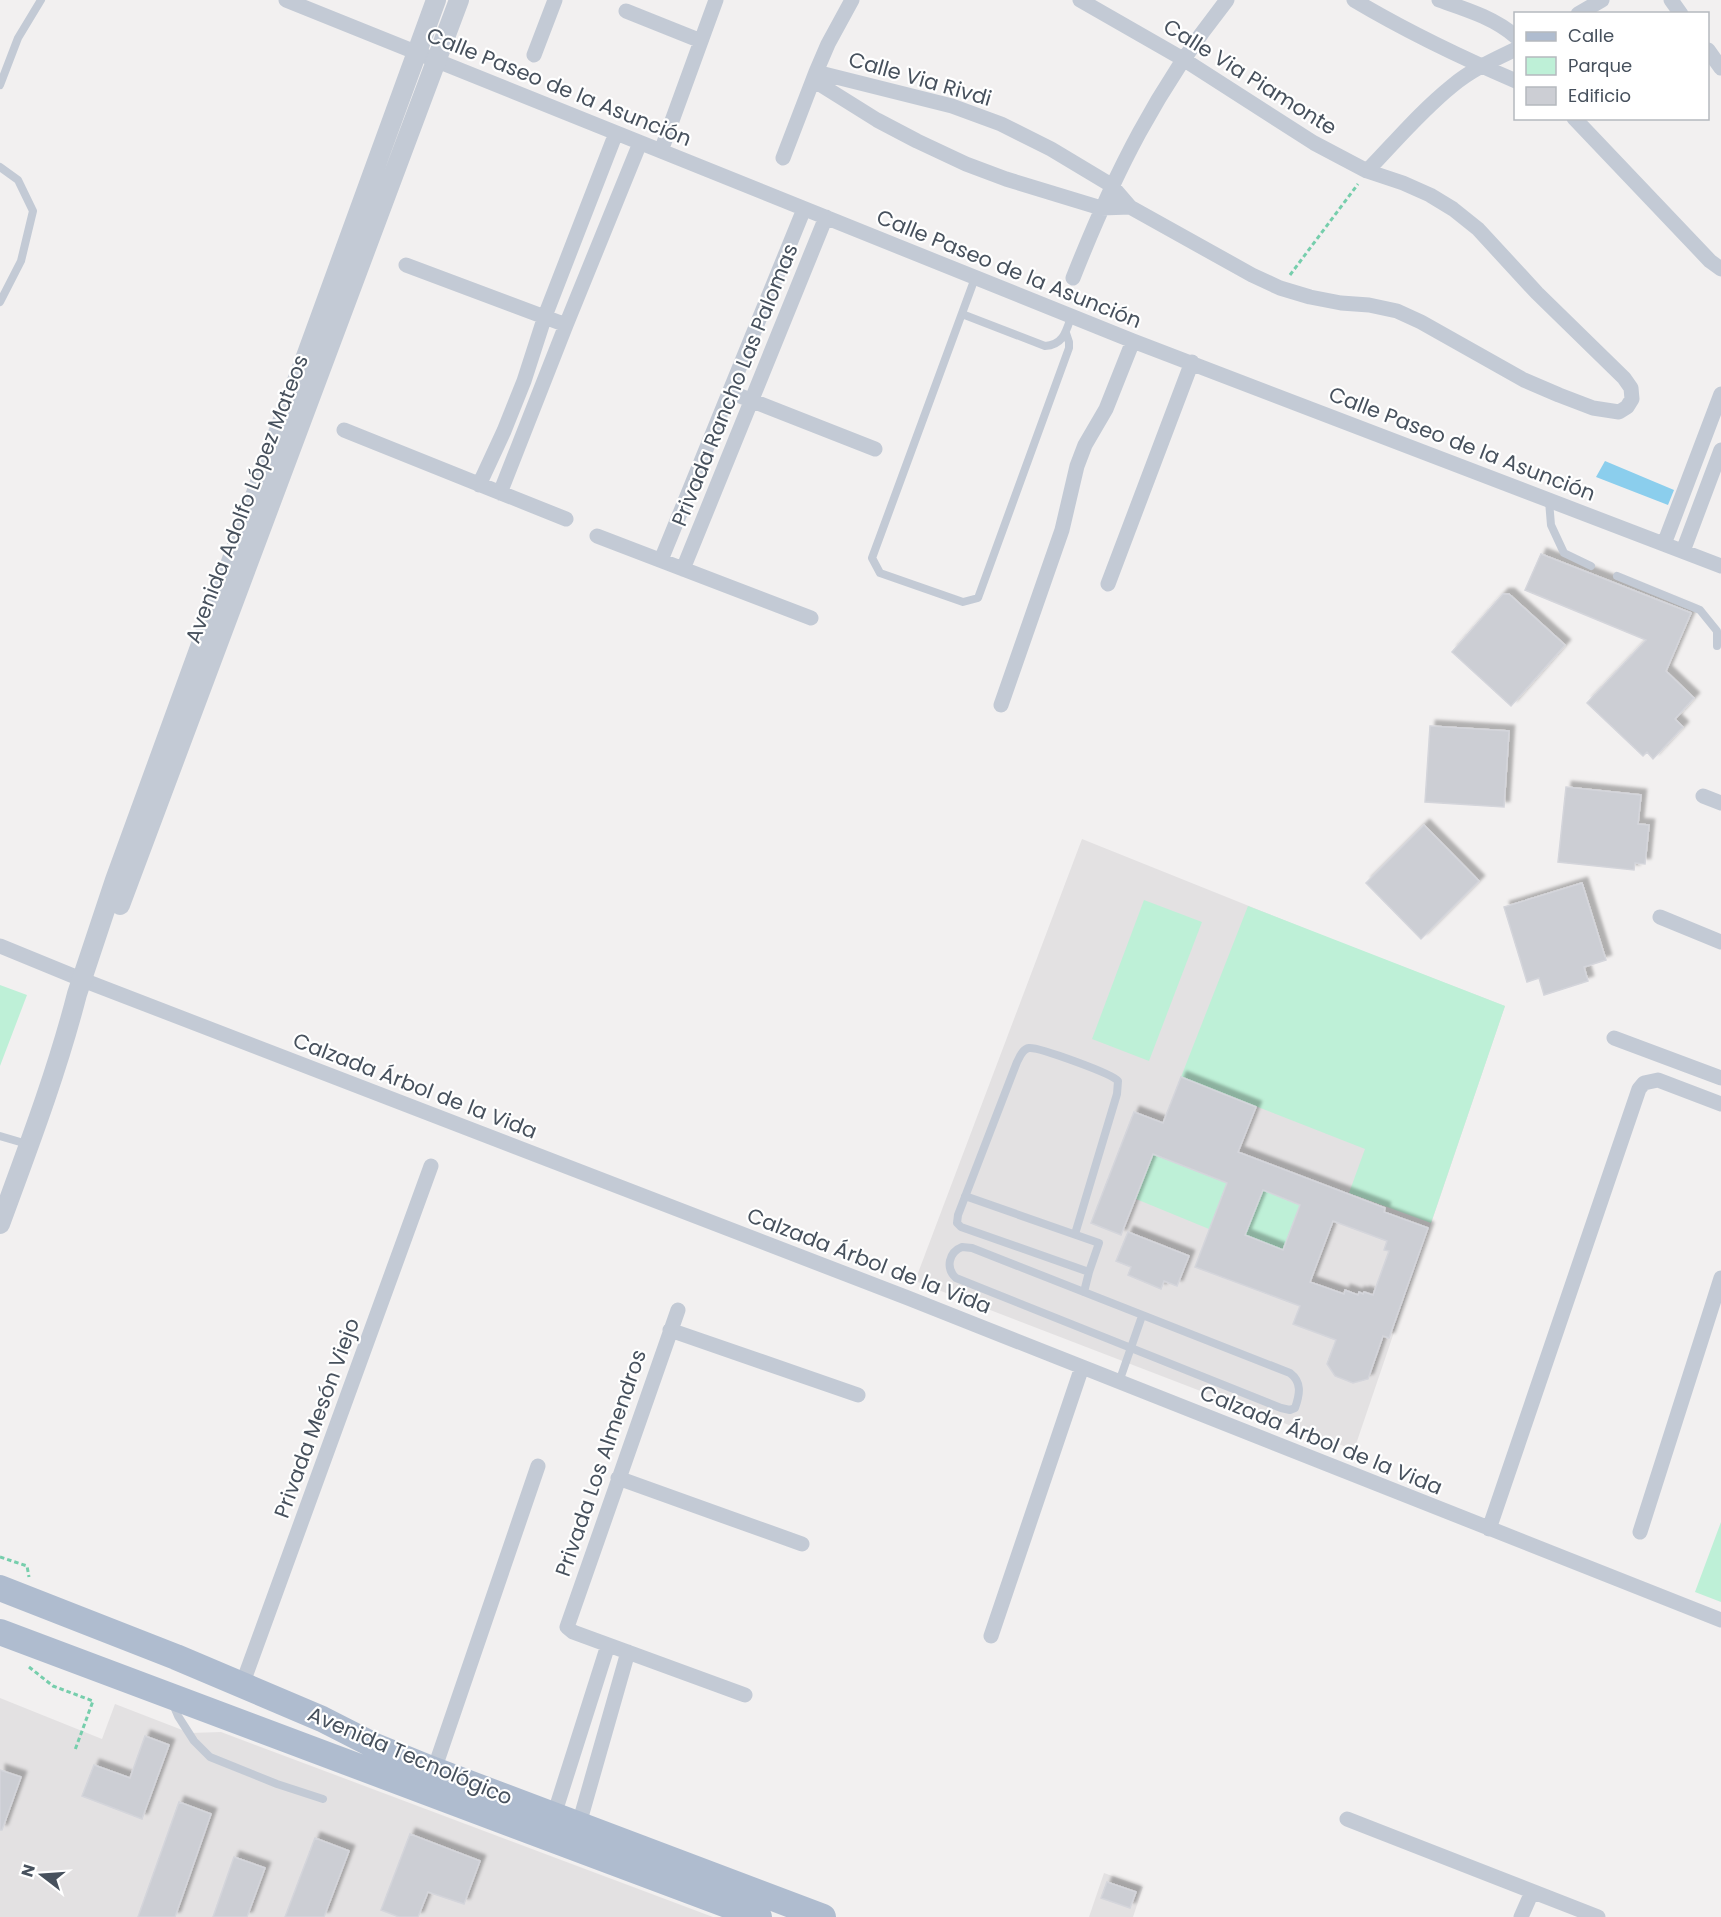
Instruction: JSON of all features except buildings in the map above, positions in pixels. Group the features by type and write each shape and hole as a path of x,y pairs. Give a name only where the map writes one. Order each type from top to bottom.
{"main road":[{"name":"Avenida Tecnológico","path":"0,1588 110,1630 242,1685 322,1719 375,1746 434,1770 558,1804 579,1824 823,1917"},
{"path":"98,1668 94,1660 96,1642 110,1630"},
{"name":"Avenida Tecnológico","path":"0,1632 759,1917"}],"street":[{"name":"Calle Paseo de la Asunción","path":"286,0 1133,341 1721,566"},
{"name":"Avenida Adolfo López Mateos","path":"0,1224 85,981 119,869 436,0"},
{"name":"Avenida Adolfo López Mateos","path":"85,981 137,861 459,0"},
{"path":"534,55 555,0"},
{"path":"661,150 716,0"},
{"path":"783,158 814,76 852,0"},
{"name":"Calle Via Piamonte","path":"1080,0 1183,59 1314,143 1367,171 1430,195 1453,209 1478,229 1537,293 1624,378 1631,387 1632,399 1627,407 1619,412 1608,412 1524,380 1397,311 1310,297 1280,288"},
{"path":"1073,278 1111,185 1134,140 1183,59 1227,0"},
{"path":"1354,0 1391,22 1514,81"},
{"path":"1439,0 1475,13 1508,30 1514,36"},
{"path":"1581,12 1602,0"},
{"path":"626,11 701,42"},
{"path":"1367,171 1421,114 1452,86 1481,66 1514,50"},
{"path":"1709,53 1721,68"},
{"name":"Calle Via Rivdi","path":"814,76 952,106 1001,124 1051,149 1111,185 1130,207 1252,275 1280,288"},
{"name":"Calle Via Rivdi","path":"814,76 887,125 966,164 1006,179 1101,208 1130,207"},
{"path":"1576,120 1710,261 1721,269"},
{"path":"479,485 524,381 545,316 616,133"},
{"path":"501,494 566,324 640,143"},
{"name":"Privada Rancho Las Palomas","path":"661,560 804,209"},
{"name":"Privada Rancho Las Palomas","path":"683,569 826,217"},
{"path":"406,265 566,324"},
{"path":"1001,705 1062,530 1077,466 1085,445 1106,409 1133,341"},
{"path":"1108,584 1192,362"},
{"path":"730,392 875,449"},
{"path":"1664,544 1716,421 1721,394"},
{"path":"344,430 566,519"},
{"path":"1683,552 1721,451"},
{"path":"597,536 811,618"},
{"path":"1703,796 1721,803"},
{"path":"1659,917 1721,942"},
{"name":"Calzada Árbol de la Vida","path":"0,946 1082,1367 1721,1620"},
{"path":"1614,1038 1721,1078"},
{"path":"1489,1529 1639,1089 1644,1083 1658,1080 1721,1104"},
{"name":"Privada Mesón Viejo","path":"242,1685 431,1166"},
{"path":"1640,1532 1721,1278"},
{"name":"Privada Los Almendros","path":"608,1645 569,1630 567,1624 678,1310"},
{"path":"670,1330 858,1395"},
{"path":"991,1636 1082,1367"},
{"path":"434,1770 538,1466"},
{"path":"618,1478 802,1544"},
{"path":"586,1800 558,1804 608,1645 745,1695"},
{"path":"579,1824 628,1652"},
{"path":"592,1695 614,1700"},
{"path":"1347,1819 1598,1917"},
{"path":"1521,1917 1532,1892"}],"lane":[{"path":"0,85 18,38 41,0"},
{"path":"0,167 18,180 33,212 21,261 0,302"},
{"path":"975,278 872,558 880,573 963,602 978,598 1069,348 1066,333"},
{"path":"962,314 1045,346 1060,342 1066,333 1071,316"},
{"path":"1548,499 1551,525 1564,553 1591,566"},
{"path":"1617,576 1700,610 1717,631 1717,646"},
{"path":"1074,1234 1117,1094 1118,1081 1107,1073 1029,1048 1021,1055 957,1220 961,1227 1089,1272"},
{"path":"0,1136 29,1144"},
{"path":"965,1196 1100,1244 1084,1292"},
{"path":"966,1247 1142,1316 1290,1373 1299,1385 1297,1402 1293,1409 1281,1408 956,1278 949,1265 954,1252 966,1247"},
{"path":"1119,1382 1142,1316"},
{"path":"169,1696 178,1716 194,1741 210,1757 322,1799"}],"path":[{"path":"1280,288 1367,171"},
{"path":"23,1662 53,1686 93,1701 75,1750"}],"shaded area":[{"path":"1082,839 1505,1006 1354,1450 915,1281"},
{"path":"0,1698 102,1739 115,1704 190,1733 221,1732 713,1917 0,1917"},
{"path":"1104,1873 1143,1887 1133,1917 1089,1917"}],"green space":[{"path":"1144,900 1202,922 1149,1061 1092,1039"},
{"path":"1248,906 1505,1006 1431,1223 1349,1193 1365,1149 1181,1077"},
{"path":"0,985 27,995 0,1066"},
{"path":"1153,1154 1227,1183 1209,1229 1136,1199"},
{"path":"1263,1190 1300,1205 1283,1250 1245,1235"},
{"path":"1721,1522 1721,1602 1695,1592"}],"water":[{"path":"1605,461 1674,490 1668,505 1596,477"}]}
